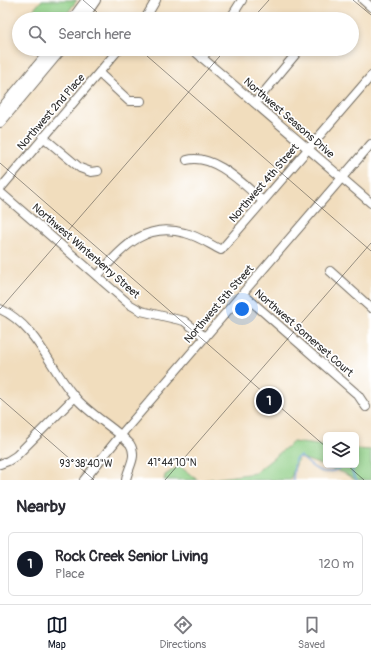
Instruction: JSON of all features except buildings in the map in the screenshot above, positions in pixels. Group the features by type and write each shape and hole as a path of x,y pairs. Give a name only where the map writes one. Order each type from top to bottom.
{"main road":[{"path":"78,12 87,0"},
{"path":"87,12 95,0"},
{"path":"0,111 46,56"},
{"path":"0,122 55,56"}],"street":[{"path":"152,12 156,0"},
{"path":"234,12 242,0"},
{"path":"363,0 371,7"},
{"name":"Northwest 2nd Place","path":"0,190 114,56"},
{"path":"255,103 294,56"},
{"name":"Northwest Seasons Drive","path":"202,58 371,203"},
{"path":"99,74 129,101 141,101"},
{"name":"Northwest 4th Street","path":"97,276 118,252 131,242 144,235 159,231 185,232 221,250 371,76"},
{"path":"43,138 80,168 91,172 98,171"},
{"name":"Northwest 5th Street","path":"84,480 371,144"},
{"path":"187,160 196,158 224,169 263,201"},
{"name":"Northwest Winterberry Street","path":"0,190 129,304 141,311 181,319 205,337"},
{"path":"330,271 371,308"},
{"name":"Northwest Somerset Court","path":"243,294 358,395 366,408"},
{"path":"0,309 13,316 25,327 75,397 130,444 134,451 134,458 126,480"},
{"path":"0,464 16,456 75,397"}],"green space":[{"path":"42,0 77,0 68,12 31,12"},
{"path":"293,442 323,446 323,466 299,457 290,480 205,480 255,473"},
{"path":"359,449 371,450 371,480 355,480 344,473 330,468 359,468"},
{"path":"179,466 198,480 164,480 165,475"}],"waterway":[{"path":"293,480 295,459 300,456 314,468 323,472 334,471 339,468"},
{"path":"353,468 352,473 357,480"}],"place":[{"name":"Rock Creek Senior Living","path":"269,401"}]}
